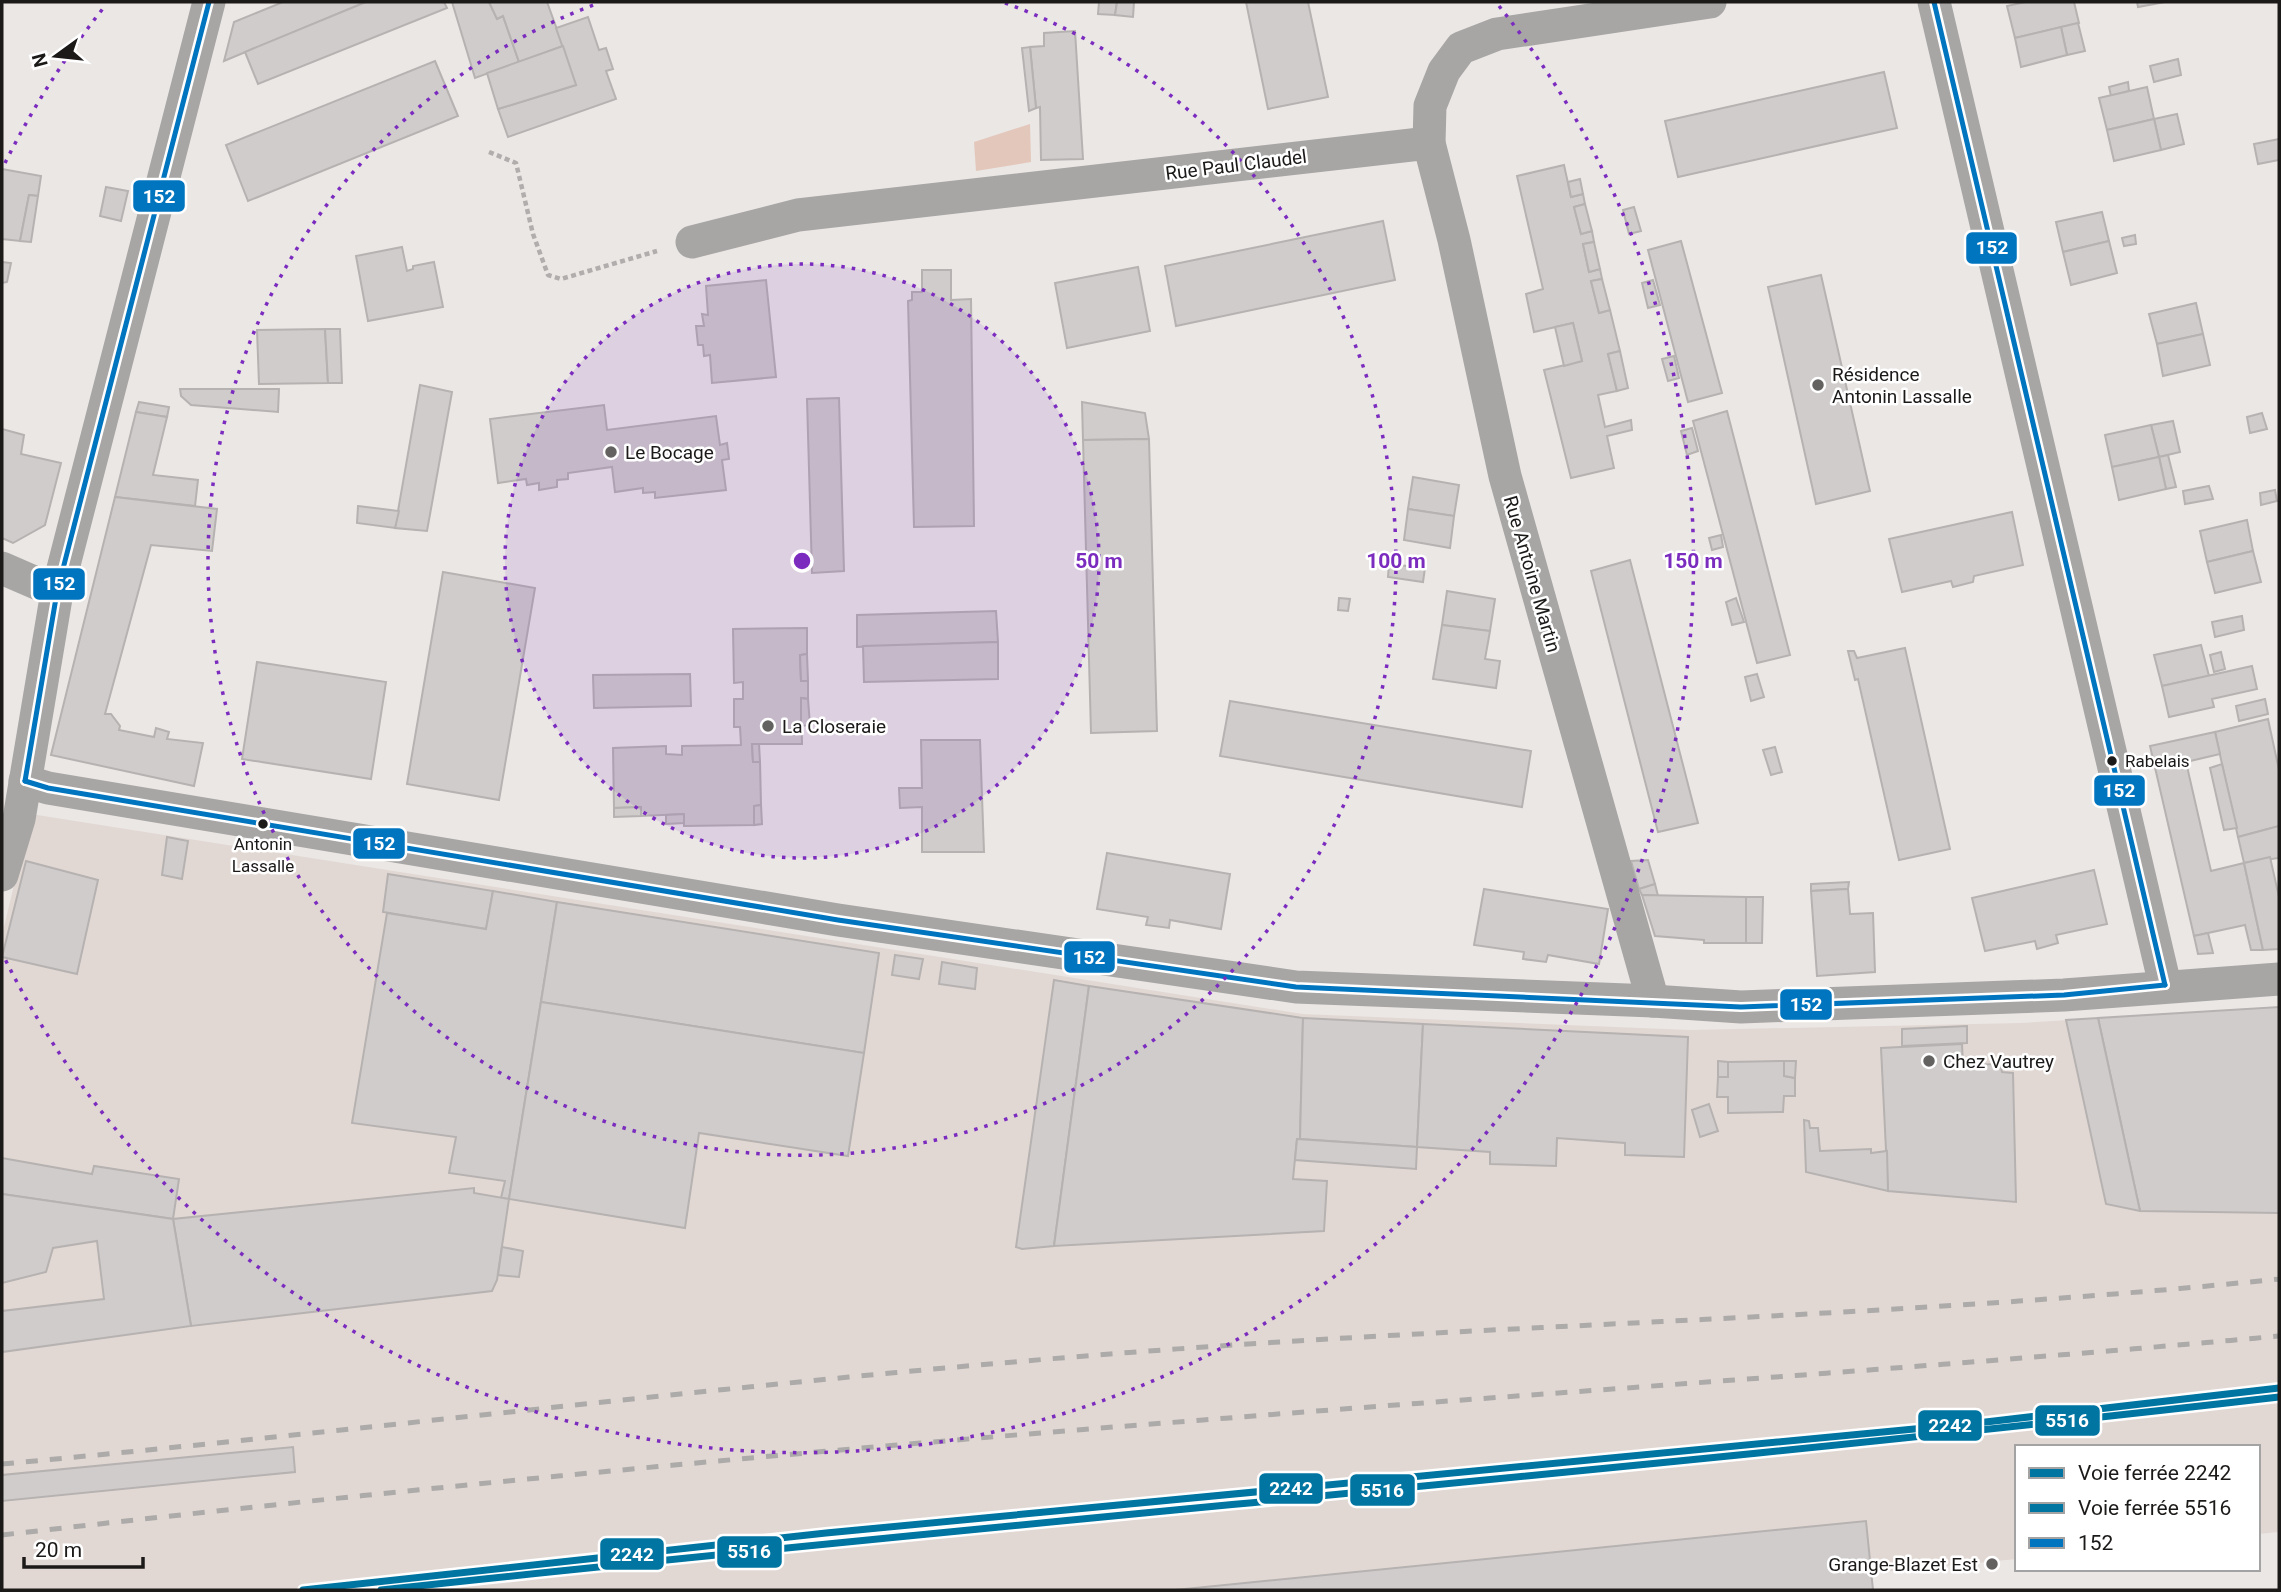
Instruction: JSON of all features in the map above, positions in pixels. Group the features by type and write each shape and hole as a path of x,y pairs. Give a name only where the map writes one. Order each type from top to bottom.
{"street":[{"path":"2,874 19,819 57,592 209,2"},
{"path":"1429,142 1430,106 1444,71 1461,48 1497,34 1710,2"},
{"path":"1934,2 2165,985"},
{"name":"Rue Paul Claudel","path":"692,242 798,215 1429,142"},
{"name":"Rue Antoine Martin","path":"1429,142 1454,240 1505,476 1653,1001"},
{"path":"2,568 57,592"},
{"path":"25,781 48,788 838,920 1296,987 1741,1007 2064,995 2165,985 2279,979"}],"path":[{"path":"489,152 516,163 533,233 548,275 561,279 692,242"}],"shaded area":[{"path":"1030,124 1031,162 976,171 974,142"},
{"path":"31,814 1303,1014 1690,1030 2020,1023 2279,1007 2279,1532 2260,1534 2260,1445 2015,1445 2015,1559 1872,1573 1873,1590 2,1590 2,935"}],"building":[{"path":"283,2 366,2 224,61 234,22"},
{"path":"366,2 444,2 447,8 258,84 245,52"},
{"path":"452,2 489,2 497,19 503,16 519,62 475,78"},
{"path":"489,2 547,2 563,46 519,62 503,16 497,19"},
{"path":"1099,2 1117,2 1115,15 1098,14"},
{"path":"1117,2 1134,2 1133,17 1115,15"},
{"path":"1246,2 1308,2 1328,97 1268,109"},
{"path":"2026,2 2074,2 2079,23 2015,38 2007,6"},
{"path":"2137,2 2165,2 2138,7"},
{"path":"588,17 599,50 606,48 613,69 606,71 616,99 508,137 498,109 576,85 556,28"},
{"path":"2078,23 2085,51 2067,55 2061,27"},
{"path":"2061,27 2067,55 2021,67 2015,38"},
{"path":"1075,31 1083,159 1041,160 1040,107 1036,108 1030,47 1044,46 1044,33"},
{"path":"563,46 576,85 498,109 487,73"},
{"path":"1030,47 1036,108 1029,111 1022,48"},
{"path":"2178,59 2181,75 2154,82 2150,66"},
{"path":"435,61 458,116 248,201 226,145"},
{"path":"1884,72 1897,128 1678,177 1665,121"},
{"path":"2128,82 2129,91 2111,96 2109,87"},
{"path":"2147,87 2154,119 2107,130 2099,98"},
{"path":"2177,114 2184,144 2161,150 2154,119"},
{"path":"2154,119 2161,150 2114,161 2107,130"},
{"path":"2279,139 2279,160 2258,164 2254,144"},
{"path":"1564,165 1571,197 1583,194 1585,204 1574,207 1581,234 1592,231 1594,242 1583,244 1589,272 1600,269 1602,279 1591,281 1599,313 1610,310 1620,351 1608,354 1617,391 1598,395 1605,427 1631,420 1632,430 1607,436 1614,468 1571,478 1544,370 1582,361 1573,323 1534,332 1526,294 1543,289 1517,176"},
{"path":"2,169 41,176 38,196 29,195 20,241 2,239"},
{"path":"1580,179 1583,194 1571,197 1568,182"},
{"path":"106,187 128,191 121,221 100,216"},
{"path":"29,195 38,196 31,242 20,241"},
{"path":"1585,204 1592,231 1581,234 1574,207"},
{"path":"1634,207 1641,231 1629,234 1623,210"},
{"path":"2102,212 2109,241 2063,252 2056,222"},
{"path":"1383,221 1395,280 1176,326 1165,266"},
{"path":"2135,235 2136,244 2124,246 2122,238"},
{"path":"1681,241 1722,393 1688,402 1648,250"},
{"path":"2109,241 2117,273 2071,285 2063,252"},
{"path":"1594,242 1600,269 1589,272 1583,244"},
{"path":"402,247 407,271 413,269 413,266 434,262 443,307 368,321 356,256"},
{"path":"2,262 11,263 7,282 2,283"},
{"path":"1138,267 1150,331 1067,348 1055,283"},
{"path":"922,270 951,270 951,300 971,299 974,526 914,527 908,301 912,300 912,292 922,292"},
{"name":"Résidence Antonin Lassalle","path":"1821,275 1870,491 1816,504 1768,287"},
{"path":"1602,279 1610,310 1599,313 1591,281"},
{"path":"766,280 776,377 712,383 710,355 704,356 703,345 698,345 696,326 704,326 702,314 708,315 706,286"},
{"path":"1653,280 1660,305 1648,308 1642,283"},
{"path":"2196,303 2203,334 2157,344 2149,314"},
{"path":"1573,323 1582,361 1564,366 1555,327"},
{"path":"325,329 328,383 259,384 257,330"},
{"path":"325,329 340,329 342,383 328,383"},
{"path":"2203,334 2210,365 2163,376 2157,344"},
{"path":"1620,351 1628,388 1617,391 1608,354"},
{"path":"1674,356 1679,378 1668,381 1662,359"},
{"path":"420,385 452,392 427,531 395,528"},
{"path":"180,389 279,389 278,412 191,405 181,396"},
{"path":"839,398 844,571 812,573 807,399"},
{"path":"139,402 169,407 167,417 136,412"},
{"path":"1082,402 1145,413 1149,439 1083,440"},
{"name":"Le Bocage","path":"604,405 607,430 716,416 720,445 727,443 729,459 722,460 726,490 655,498 655,492 643,493 643,488 615,492 612,467 568,473 568,479 557,480 557,487 539,490 539,483 527,485 526,479 498,483 490,419"},
{"path":"1727,411 1790,655 1757,663 1693,421"},
{"path":"136,412 167,417 153,475 198,480 195,506 115,497"},
{"path":"2262,413 2267,429 2250,433 2247,417"},
{"path":"2173,421 2180,452 2159,457 2151,425"},
{"path":"2151,425 2159,457 2112,467 2105,435"},
{"path":"1692,428 1698,451 1687,455 1681,431"},
{"path":"2,429 24,435 21,454 61,463 45,525 13,543 2,538"},
{"path":"1149,439 1157,731 1091,733 1083,440"},
{"path":"2168,455 2176,487 2166,489 2159,457"},
{"path":"2159,457 2166,489 2119,500 2112,467"},
{"path":"1413,477 1459,485 1454,516 1408,509"},
{"path":"2209,486 2213,499 2185,504 2183,491"},
{"path":"2275,490 2277,501 2261,505 2260,493"},
{"path":"115,497 217,509 212,551 151,545 105,714 111,714 120,726 119,730 154,737 156,728 169,732 167,739 203,743 194,786 51,755"},
{"path":"358,506 399,511 395,528 357,523"},
{"path":"1408,509 1454,516 1450,548 1404,540"},
{"path":"2012,512 2023,565 1974,576 1973,582 1953,587 1951,581 1902,592 1889,539"},
{"path":"2247,520 2253,551 2207,562 2200,531"},
{"path":"1721,535 1723,547 1712,550 1709,538"},
{"path":"2253,551 2261,582 2215,593 2207,562"},
{"path":"1630,560 1698,823 1658,832 1591,571"},
{"path":"1389,564 1425,568 1423,582 1388,577"},
{"path":"443,572 535,588 499,800 407,784"},
{"path":"1447,591 1495,599 1490,631 1442,625"},
{"path":"1339,598 1350,599 1348,611 1338,610"},
{"path":"1736,598 1744,622 1732,625 1726,602"},
{"path":"996,611 998,642 857,647 857,615"},
{"path":"2242,616 2244,630 2215,637 2212,622"},
{"path":"1442,625 1490,631 1485,659 1500,661 1496,688 1433,679"},
{"name":"La Closeraie","path":"807,628 807,654 800,655 801,681 808,681 808,699 801,698 802,744 752,744 753,762 760,762 761,805 754,806 754,825 684,826 684,814 641,816 641,807 614,808 613,748 666,746 666,754 682,755 682,746 741,745 740,727 734,727 734,699 743,699 743,682 734,683 733,629"},
{"path":"998,642 998,679 864,682 863,646"},
{"path":"2201,645 2209,676 2162,686 2154,655"},
{"path":"1905,648 1950,849 1899,860 1858,679 1855,680 1848,651 1854,651 1857,658"},
{"path":"2221,652 2225,669 2214,672 2210,655"},
{"path":"807,654 808,681 801,681 800,655"},
{"path":"257,662 386,682 371,779 242,759"},
{"path":"2252,666 2257,689 2212,699 2214,707 2169,717 2162,686"},
{"path":"690,674 691,706 594,708 593,675"},
{"path":"1757,674 1764,697 1751,701 1745,677"},
{"path":"801,698 808,699 810,725 801,726"},
{"path":"2265,699 2268,714 2239,721 2236,706"},
{"path":"1230,701 1531,751 1522,807 1220,756"},
{"path":"2268,719 2279,770 2279,826 2238,837 2215,732"},
{"path":"2215,732 2220,754 2186,762 2211,871 2244,863 2263,950 2251,950 2245,925 2194,936 2150,746"},
{"path":"921,740 980,740 984,852 922,852 922,807 900,808 899,788 922,788"},
{"path":"752,744 759,744 760,762 753,762"},
{"path":"1775,747 1782,772 1771,775 1763,750"},
{"path":"2222,764 2237,828 2224,830 2210,768"},
{"path":"761,805 762,824 754,825 754,806"},
{"path":"641,807 641,816 614,817 614,808"},
{"path":"684,814 684,823 666,824 666,815"},
{"path":"2279,826 2279,858 2244,863 2238,837"},
{"path":"167,837 188,841 182,879 162,875"},
{"path":"1107,853 1230,874 1221,929 1170,920 1169,928 1146,925 1148,917 1097,909"},
{"path":"2270,857 2279,897 2279,949 2263,950 2244,863"},
{"path":"1648,860 1655,884 1639,889 1631,861"},
{"path":"26,861 98,880 77,974 2,957"},
{"path":"2094,870 2107,924 2056,935 2058,943 2037,949 2035,941 1985,951 1972,898"},
{"path":"388,874 493,891 486,929 383,912"},
{"path":"1849,882 1848,889 1811,891 1811,884"},
{"path":"1655,884 1658,896 1642,895 1639,889"},
{"path":"1484,889 1608,909 1599,964 1548,955 1546,962 1523,959 1524,952 1474,945"},
{"path":"1848,889 1850,914 1873,913 1875,972 1817,976 1811,891"},
{"path":"493,891 557,902 509,1199 501,1198 505,1181 449,1173 456,1137 352,1123 387,913 486,929"},
{"path":"1642,895 1746,897 1746,943 1704,943 1704,940 1655,936"},
{"path":"1746,897 1763,897 1762,943 1746,943"},
{"path":"557,902 879,953 864,1053 541,1002"},
{"path":"2208,933 2213,953 2198,954 2194,936"},
{"path":"895,955 923,959 919,979 892,975"},
{"path":"942,962 977,968 975,989 939,984"},
{"path":"1054,980 1089,986 1054,1246 1022,1249 1016,1247"},
{"path":"1089,986 1303,1018 1300,1139 1297,1139 1293,1179 1327,1181 1324,1231 1054,1246"},
{"path":"541,1002 864,1053 848,1156 699,1133 685,1228 509,1199"},
{"path":"2279,1007 2279,1213 2140,1211 2098,1018"},
{"path":"1303,1018 1423,1024 1417,1147 1300,1139"},
{"path":"2098,1018 2140,1211 2106,1204 2066,1020"},
{"path":"1423,1024 1688,1037 1684,1157 1625,1155 1625,1143 1557,1138 1556,1166 1490,1164 1490,1152 1417,1147"},
{"path":"1967,1026 1967,1043 1902,1046 1902,1029"},
{"path":"1962,1044 1963,1065 2000,1064 2002,1072 2013,1073 2016,1202 1888,1191 1881,1048"},
{"path":"1718,1061 1728,1062 1728,1077 1718,1077"},
{"path":"1784,1061 1784,1076 1795,1078 1795,1096 1784,1096 1783,1112 1728,1113 1728,1097 1717,1097 1718,1077 1728,1077 1728,1062"},
{"path":"1784,1061 1796,1061 1795,1078 1784,1076"},
{"path":"1709,1104 1718,1131 1700,1137 1692,1110"},
{"path":"1804,1120 1809,1121 1810,1128 1818,1128 1820,1151 1887,1151 1888,1191 1806,1172"},
{"path":"1297,1139 1417,1147 1416,1169 1295,1160"},
{"path":"2,1158 92,1174 94,1166 179,1179 173,1219 2,1194"},
{"path":"474,1188 474,1193 509,1199 497,1280 492,1291 191,1326 173,1219"},
{"path":"2,1194 173,1219 191,1326 2,1352 2,1311 104,1299 97,1241 53,1248 46,1272 2,1283"},
{"path":"502,1247 523,1251 519,1277 498,1275"},
{"path":"293,1447 295,1472 2,1501 2,1475"},
{"path":"1866,1521 1873,1590 1175,1590"}],"railway":[{"path":"2,1464 833,1379 1110,1354 1987,1303 2279,1279"},
{"path":"2,1535 452,1487 902,1445 2279,1336"}],"rail line":[{"name":"2242","path":"303,1590 826,1533 1977,1423 2279,1388"},
{"name":"5516","path":"381,1590 1805,1448 2279,1397"}],"transit line":[{"name":"152","path":"25,781 57,592 209,2"},
{"name":"152","path":"1934,2 2165,985"},
{"name":"152","path":"25,781 48,788 838,920 1296,987 1741,1007 2064,995 2165,985"}],"place":[{"name":"Résidence Antonin Lassalle","path":"1818,385"},
{"name":"Le Bocage","path":"611,452"},
{"name":"La Closeraie","path":"768,726"},
{"name":"Rabelais","path":"2112,761"},
{"name":"Antonin Lassalle","path":"263,824"},
{"name":"Chez Vautrey","path":"1929,1061"},
{"name":"Grange-Blazet Est","path":"1992,1564"}]}
